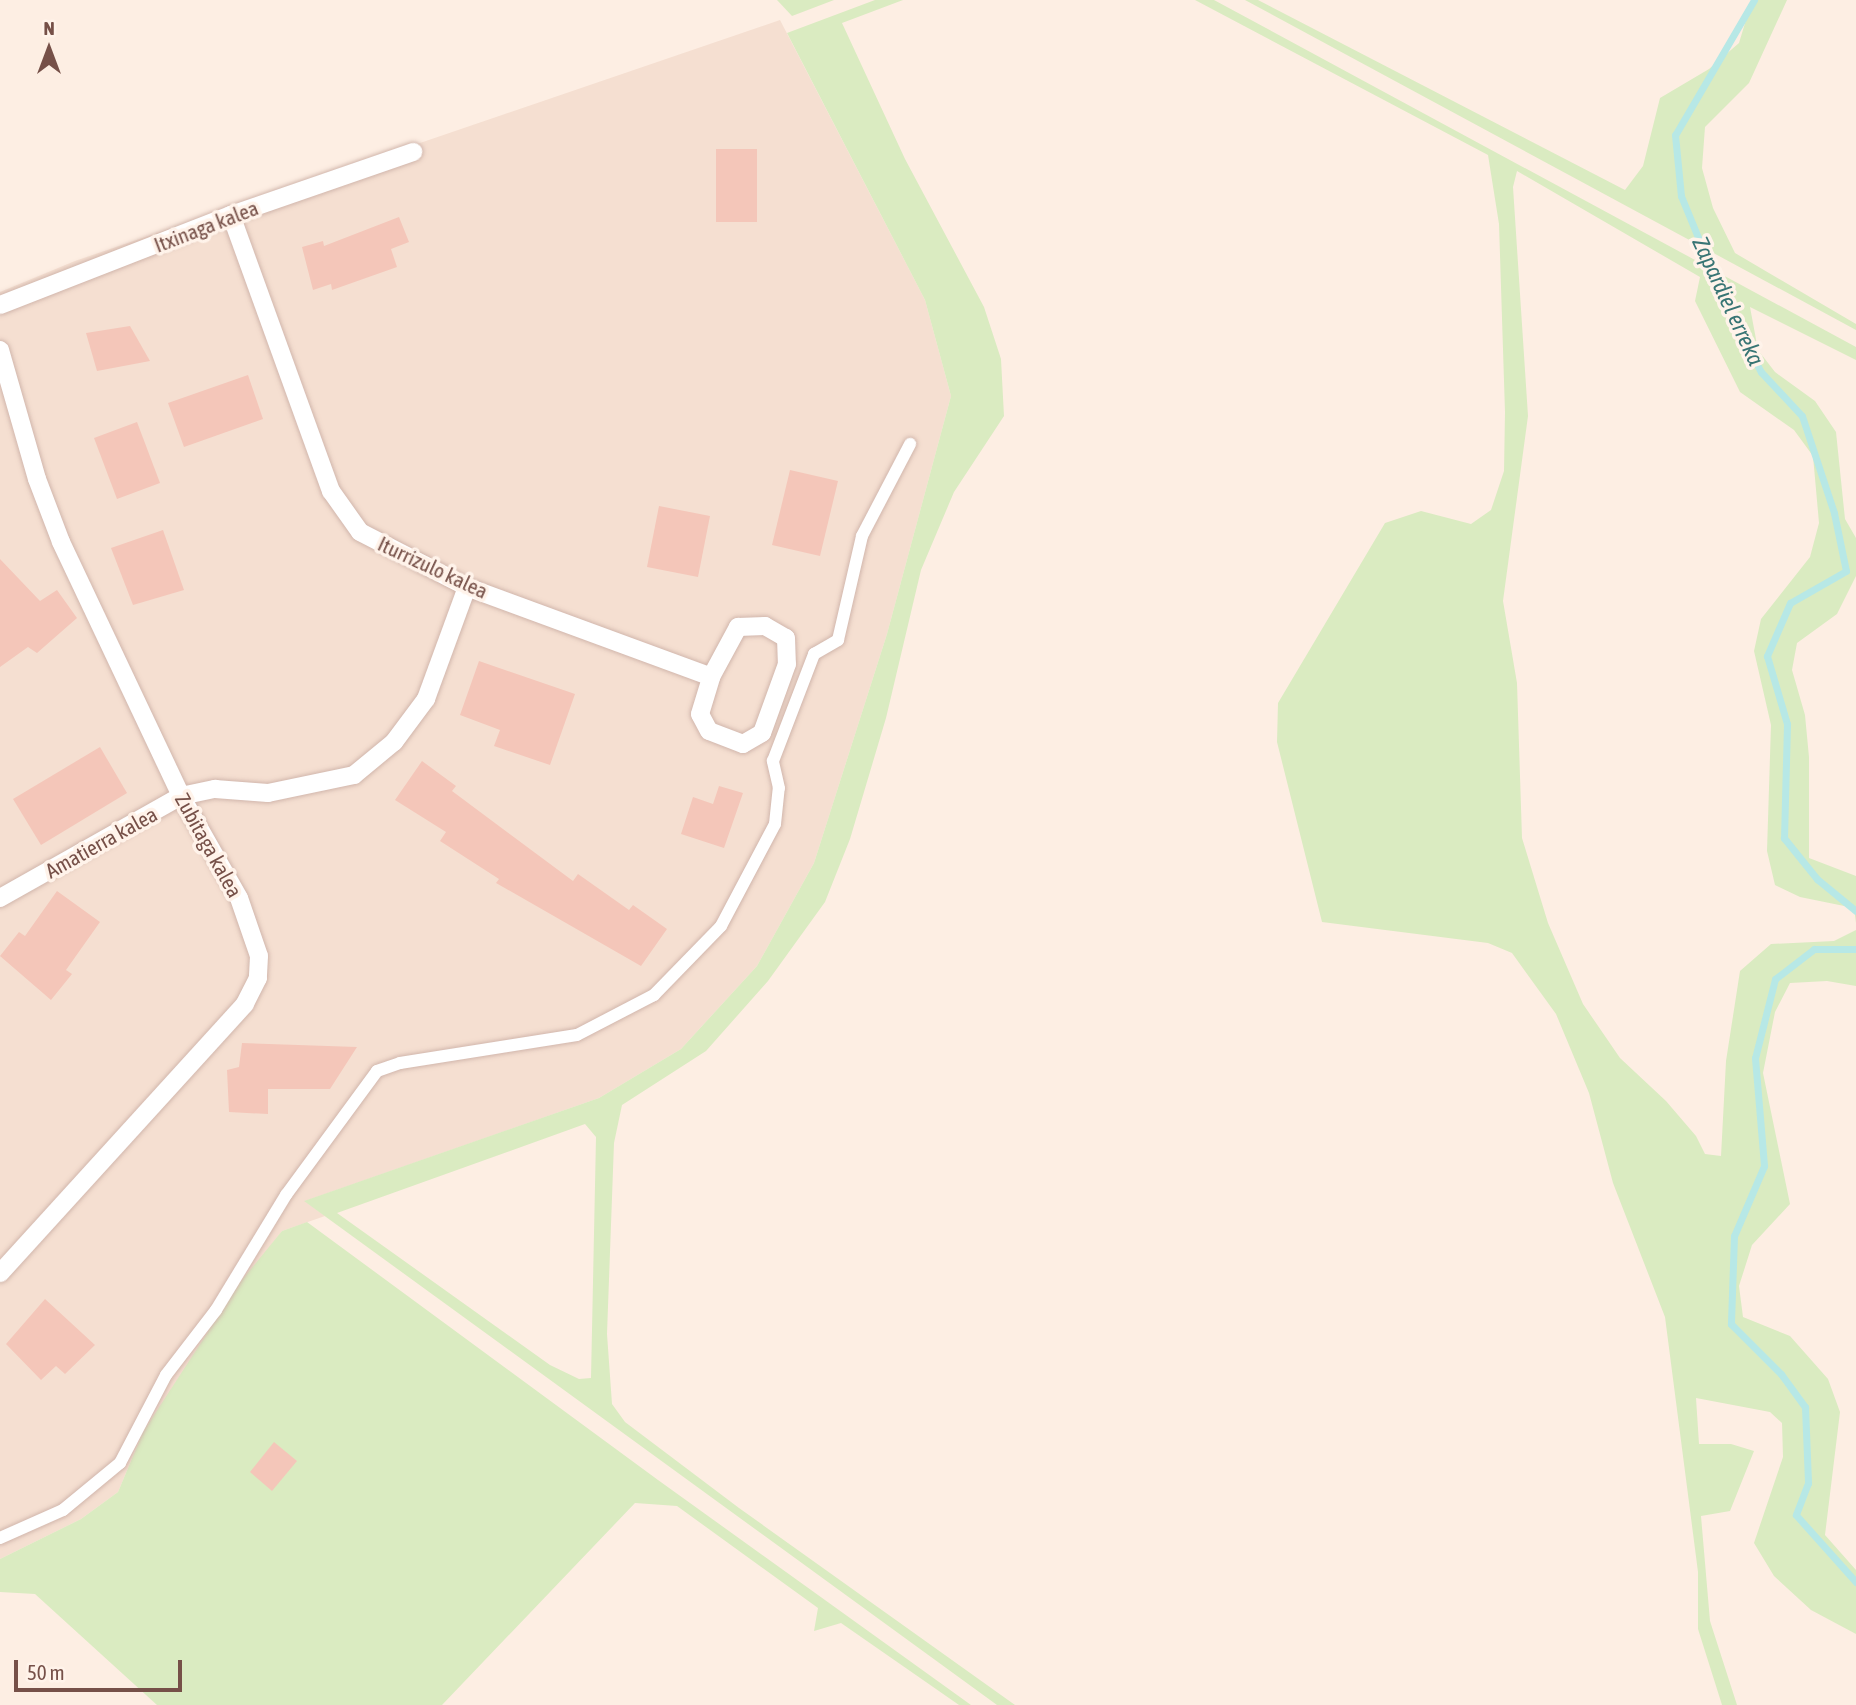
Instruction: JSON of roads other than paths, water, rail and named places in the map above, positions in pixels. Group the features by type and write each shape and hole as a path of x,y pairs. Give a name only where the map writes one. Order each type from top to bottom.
{"street":[{"name":"Itxinaga kalea","path":"0,305 231,215 413,152"},
{"name":"Iturrizulo kalea","path":"231,215 331,491 360,531 467,587 711,677"},
{"name":"Zubitaga kalea","path":"0,351 37,479 61,542 181,796 239,898 260,956 258,978 245,1004 0,1273"},
{"path":"0,1538 63,1510 120,1463 166,1375 216,1310 286,1195 377,1071 400,1063 577,1035 654,995 721,926 775,824 779,788 773,761 814,654 838,640 862,536 910,444"},
{"name":"Amatierra kalea","path":"0,898 181,796 215,789 268,793 354,775 394,742 426,699 467,587"},
{"path":"765,626 786,638 787,664 762,733 743,744 709,731 700,714 711,677 738,627 765,626"}],"waterway":[{"name":"Zapardiel erreka","path":"1754,0 1675,135 1681,196 1728,310 1761,372 1802,416 1834,513 1846,571 1790,603 1767,656 1787,724 1784,838 1817,879 1856,911"},
{"name":"Zapardiel erreka","path":"1856,949 1814,949 1775,979 1755,1058 1764,1166 1734,1236 1731,1324 1781,1374 1805,1407 1808,1483 1796,1515 1856,1582"}]}
